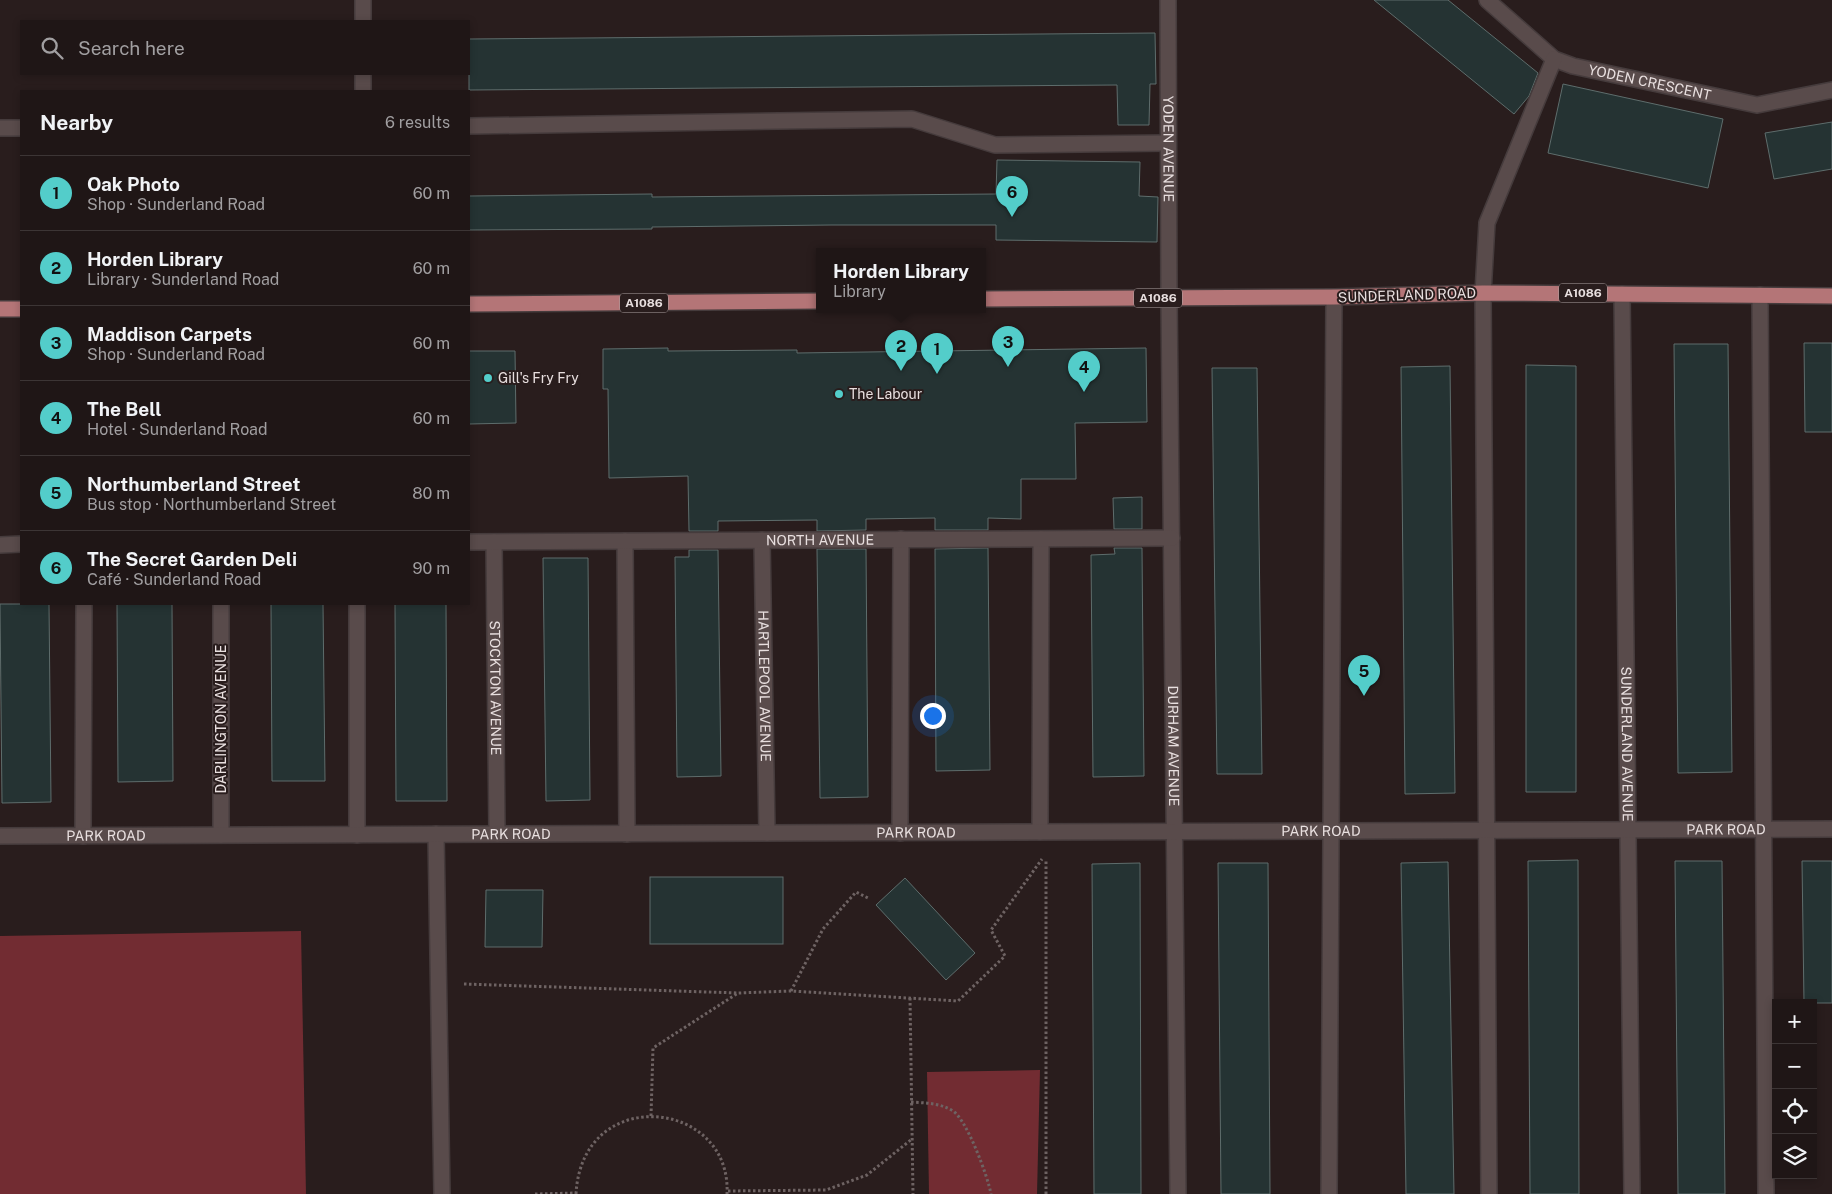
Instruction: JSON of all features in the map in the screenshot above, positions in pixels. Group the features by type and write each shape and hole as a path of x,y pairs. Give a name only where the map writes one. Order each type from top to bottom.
{"main road":[{"name":"SUNDERLAND ROAD","path":"986,300 1334,297 1483,293 1832,296"},
{"name":"A1086","path":"470,304 816,301"},
{"path":"0,309 20,309"}],"street":[{"path":"363,0 363,20"},
{"name":"YODEN AVENUE","path":"1168,0 1169,298"},
{"name":"YODEN CRESCENT","path":"1486,0 1554,59 1573,66 1757,105 1832,90"},
{"path":"1489,1194 1483,293 1487,223 1554,59"},
{"path":"363,75 363,90"},
{"path":"470,126 912,120 995,145 1168,143"},
{"path":"0,128 20,128"},
{"name":"SUNDERLAND AVENUE","path":"1622,294 1632,1194"},
{"path":"1760,295 1766,1194"},
{"path":"1329,1194 1334,297"},
{"name":"DURHAM AVENUE","path":"1169,298 1178,1194"},
{"name":"NORTH AVENUE","path":"470,542 1172,538"},
{"path":"900,832 901,539"},
{"path":"1040,832 1041,539"},
{"name":"HARTLEPOOL AVENUE","path":"762,540 766,833"},
{"path":"625,541 627,834"},
{"name":"STOCKTON AVENUE","path":"494,542 497,834"},
{"path":"0,544 20,544"},
{"path":"83,836 84,605"},
{"name":"DARLINGTON AVENUE","path":"221,605 221,835"},
{"path":"357,605 358,835"},
{"name":"PARK ROAD","path":"0,836 1832,829"},
{"path":"436,834 442,1194"}],"path":[{"path":"438,984 738,993 791,991 958,1001 1005,956 991,930 1046,853 1046,1194"},
{"path":"791,991 823,929 856,892 870,899"},
{"path":"651,1116 653,1048 738,993"},
{"path":"910,998 913,1194"},
{"path":"912,1102 934,1103 954,1111 974,1141 991,1194"},
{"path":"534,1194 576,1194 578,1174 585,1155 597,1139 613,1127 631,1119 651,1116 670,1118 689,1126 705,1137 717,1153 725,1171 728,1193 826,1190 866,1175 912,1139"},
{"path":"826,1190 832,1194"}],"shaded area":[{"path":"301,931 306,1194 0,1194 0,936"},
{"path":"1040,1070 1037,1194 929,1194 927,1072"}],"building":[{"path":"1374,0 1448,0 1538,73 1529,96 1514,114"},
{"path":"1155,33 1156,84 1150,84 1149,125 1118,125 1117,85 469,90 470,39"},
{"path":"1563,84 1723,119 1708,188 1548,153"},
{"path":"1832,122 1832,169 1774,179 1765,133"},
{"path":"997,160 1140,162 1139,196 1158,197 1157,242 996,240 996,225 831,225 652,227 652,229 470,230 470,196 652,194 652,197 996,194"},
{"path":"1804,343 1832,343 1832,432 1805,432"},
{"path":"1674,344 1728,344 1732,772 1678,773"},
{"path":"668,348 668,351 797,350 797,353 1146,348 1147,422 1075,423 1076,479 1021,479 1021,519 988,518 988,530 935,530 935,518 866,519 866,530 817,531 817,520 718,521 718,531 689,531 688,476 609,478 608,389 603,389 603,349"},
{"path":"470,351 515,351 516,423 470,424"},
{"path":"1526,365 1576,366 1576,792 1526,792"},
{"path":"1450,366 1455,793 1405,794 1401,367"},
{"path":"1212,368 1257,368 1262,774 1217,774"},
{"path":"1142,497 1142,529 1114,529 1113,498"},
{"path":"988,548 990,770 936,771 935,549"},
{"path":"1114,548 1142,548 1144,776 1093,777 1091,555 1115,554"},
{"path":"817,549 866,549 868,797 820,798"},
{"path":"689,550 718,550 721,776 677,777 675,557 689,557"},
{"path":"543,558 588,558 590,800 546,801"},
{"path":"0,604 49,605 51,802 2,803"},
{"path":"117,605 172,605 173,781 118,782"},
{"path":"271,605 323,605 325,781 272,781"},
{"path":"395,605 446,605 447,801 396,801"},
{"path":"1578,860 1579,1194 1530,1194 1528,861"},
{"path":"1675,861 1722,861 1725,1194 1678,1194"},
{"path":"1802,861 1832,861 1832,1003 1817,1003 1817,999 1804,999"},
{"path":"1448,862 1454,1194 1406,1194 1401,863"},
{"path":"1140,863 1141,1194 1094,1194 1092,864"},
{"path":"1218,863 1268,863 1270,1194 1221,1194"},
{"path":"650,877 783,877 783,944 650,944"},
{"path":"905,878 975,953 946,980 876,905"},
{"path":"486,890 543,890 542,947 485,947"}],"place":[{"name":"The Secret Garden Deli","path":"1012,217"},
{"name":"Maddison Carpets","path":"1008,367"},
{"name":"Horden Library","path":"901,371"},
{"name":"Oak Photo","path":"937,374"},
{"name":"Gill's Fry Fry","path":"488,378"},
{"name":"The Bell","path":"1084,392"},
{"name":"The Labour","path":"839,394"},
{"name":"Northumberland Street","path":"1364,696"}]}
